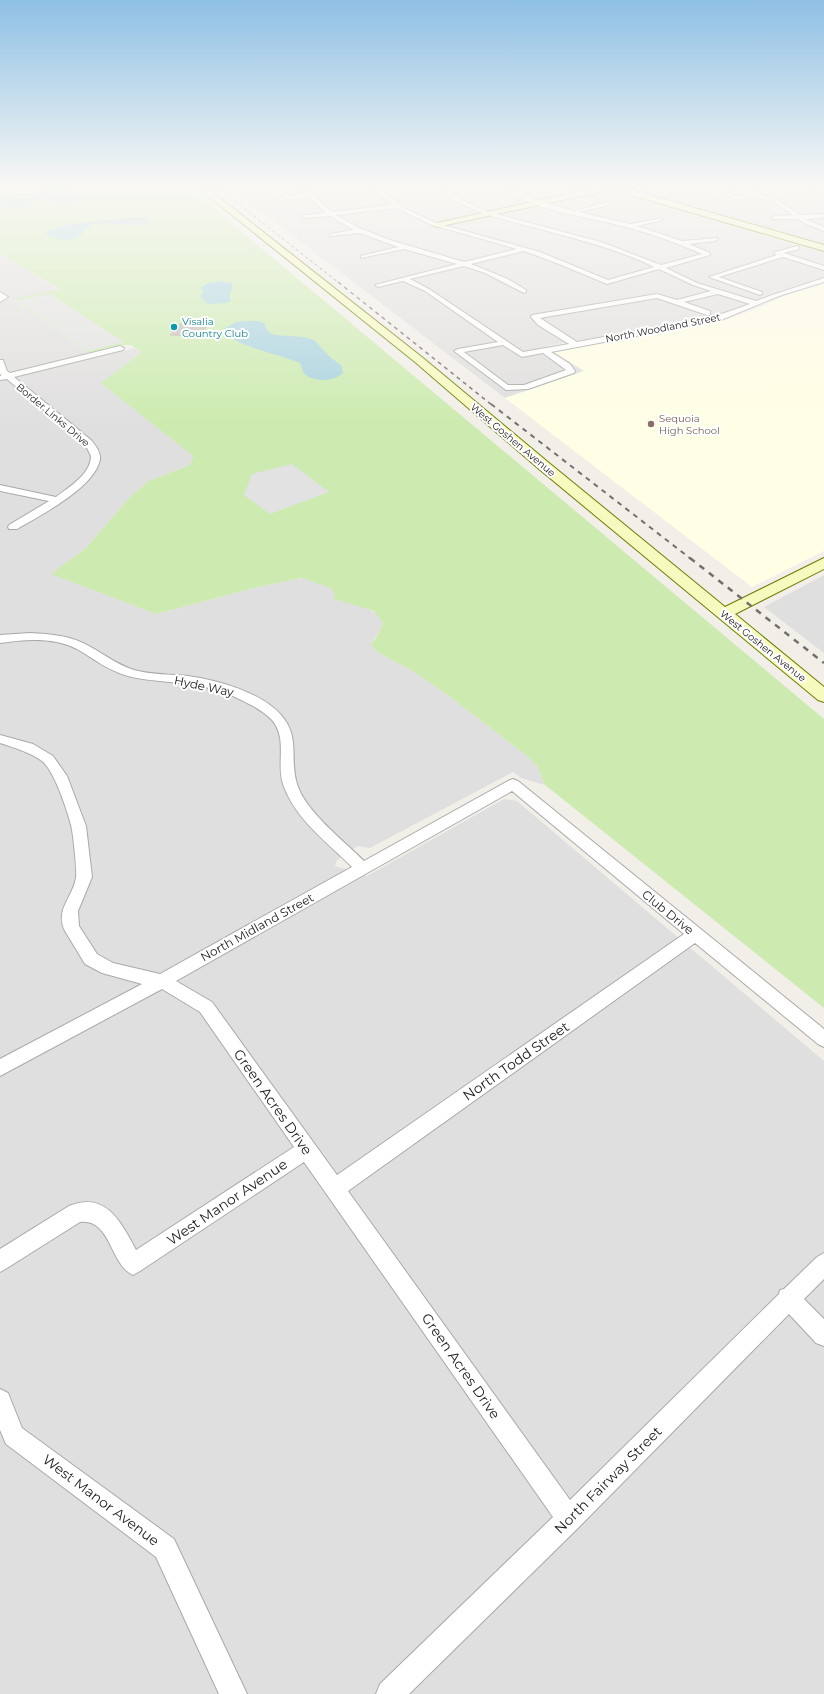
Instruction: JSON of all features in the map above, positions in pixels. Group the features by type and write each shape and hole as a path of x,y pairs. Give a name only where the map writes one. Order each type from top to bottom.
{"main road":[{"name":"West Goshen Avenue","path":"300,265 420,360 544,466 824,696"},
{"path":"723,614 824,563"}],"street":[{"path":"378,285 460,265"},
{"path":"467,265 502,278 524,291"},
{"path":"568,265 607,282 669,265"},
{"path":"653,265 717,287 756,304"},
{"path":"717,287 712,277 751,265"},
{"path":"404,279 427,290 504,343"},
{"name":"North Woodland Street","path":"504,343 522,355 703,322 731,314 777,295 824,280"},
{"path":"680,301 689,300 717,287 760,293"},
{"path":"0,294 5,297 0,300"},
{"path":"576,345 541,324 535,318 657,296 680,301 707,313"},
{"path":"504,343 458,351 506,388 525,387 571,371 568,366 545,351"},
{"path":"4,377 120,348"},
{"name":"Border Links Drive","path":"0,362 4,377 88,442 94,450 96,460 92,470 84,480 57,500 13,527"},
{"path":"0,488 57,500"},
{"name":"Hyde Way","path":"0,639 12,637 37,637 61,640 79,646 113,667 131,673 190,681 234,691 257,702 276,717 285,729 289,750 287,771 292,791 304,809 362,868"},
{"name":"Green Acres Drive","path":"0,739 28,747 42,755 48,759 60,776 79,826 84,876 70,911 71,927 91,959 108,968 162,981 206,1007 569,1519"},
{"name":"North Midland Street","path":"0,1068 162,981 512,784"},
{"name":"Club Drive","path":"512,784 824,1039"},
{"name":"North Todd Street","path":"335,1188 696,934"},
{"name":"West Manor Avenue","path":"0,1262 76,1213 86,1211 97,1213 107,1221 133,1264 307,1149"},
{"name":"North Fairway Street","path":"390,1694 569,1519 788,1298 824,1264"},
{"path":"788,1298 824,1335"},
{"name":"West Manor Avenue","path":"0,1401 14,1436 165,1548 233,1694"}],"shaded area":[{"path":"0,265 18,265 59,290 14,300 89,353 15,371 24,375 135,348 142,352 102,383 193,456 190,465 149,481 132,495 85,549 52,574 156,614 254,588 301,578 326,585 334,591 334,599 366,608 378,614 383,623 380,631 373,640 379,653 411,670 445,693 527,756 537,766 545,785 521,778 513,772 370,848 358,846 337,860 335,866 367,876 504,799 517,801 824,1061 824,1694 0,1694"},
{"path":"331,265 824,265 824,277 779,291 726,312 696,320 546,346 585,371 505,398"},
{"name":"Sequoia High School","path":"824,284 824,551 752,587 505,398 584,371 554,352 725,320 759,308 784,296"},
{"path":"50,294 124,342 87,351 17,300"},
{"path":"292,464 329,492 270,514 244,495 252,474"},
{"path":"824,575 824,653 764,607"}],"green space":[{"name":"Visalia Country Club","path":"19,265 281,265 824,719 824,1008 545,785 537,766 527,756 445,693 411,670 379,653 371,645 383,623 374,611 334,599 335,595 331,588 301,578 254,588 156,614 51,574 85,549 132,495 149,481 190,465 193,456 101,383 142,352 131,345 123,345 89,353 14,299 59,289"}],"water":[{"path":"218,281 232,283 230,301 226,303 208,304 200,296 204,292 201,287 208,283"},
{"path":"258,321 264,323 268,332 275,335 303,337 314,340 331,358 341,365 343,373 335,378 324,380 314,379 305,374 300,363 248,346 229,336 224,331 225,328 236,322"}],"building":[{"path":"200,320 209,324 201,334 194,333 191,336 170,335 182,322"}],"railway":[{"path":"316,265 339,283"},
{"path":"338,282 492,405"},
{"path":"491,404 691,559"},
{"path":"690,558 824,663"}],"place":[{"name":"Visalia Country Club","path":"174,327"},
{"name":"Sequoia High School","path":"651,424"}]}
